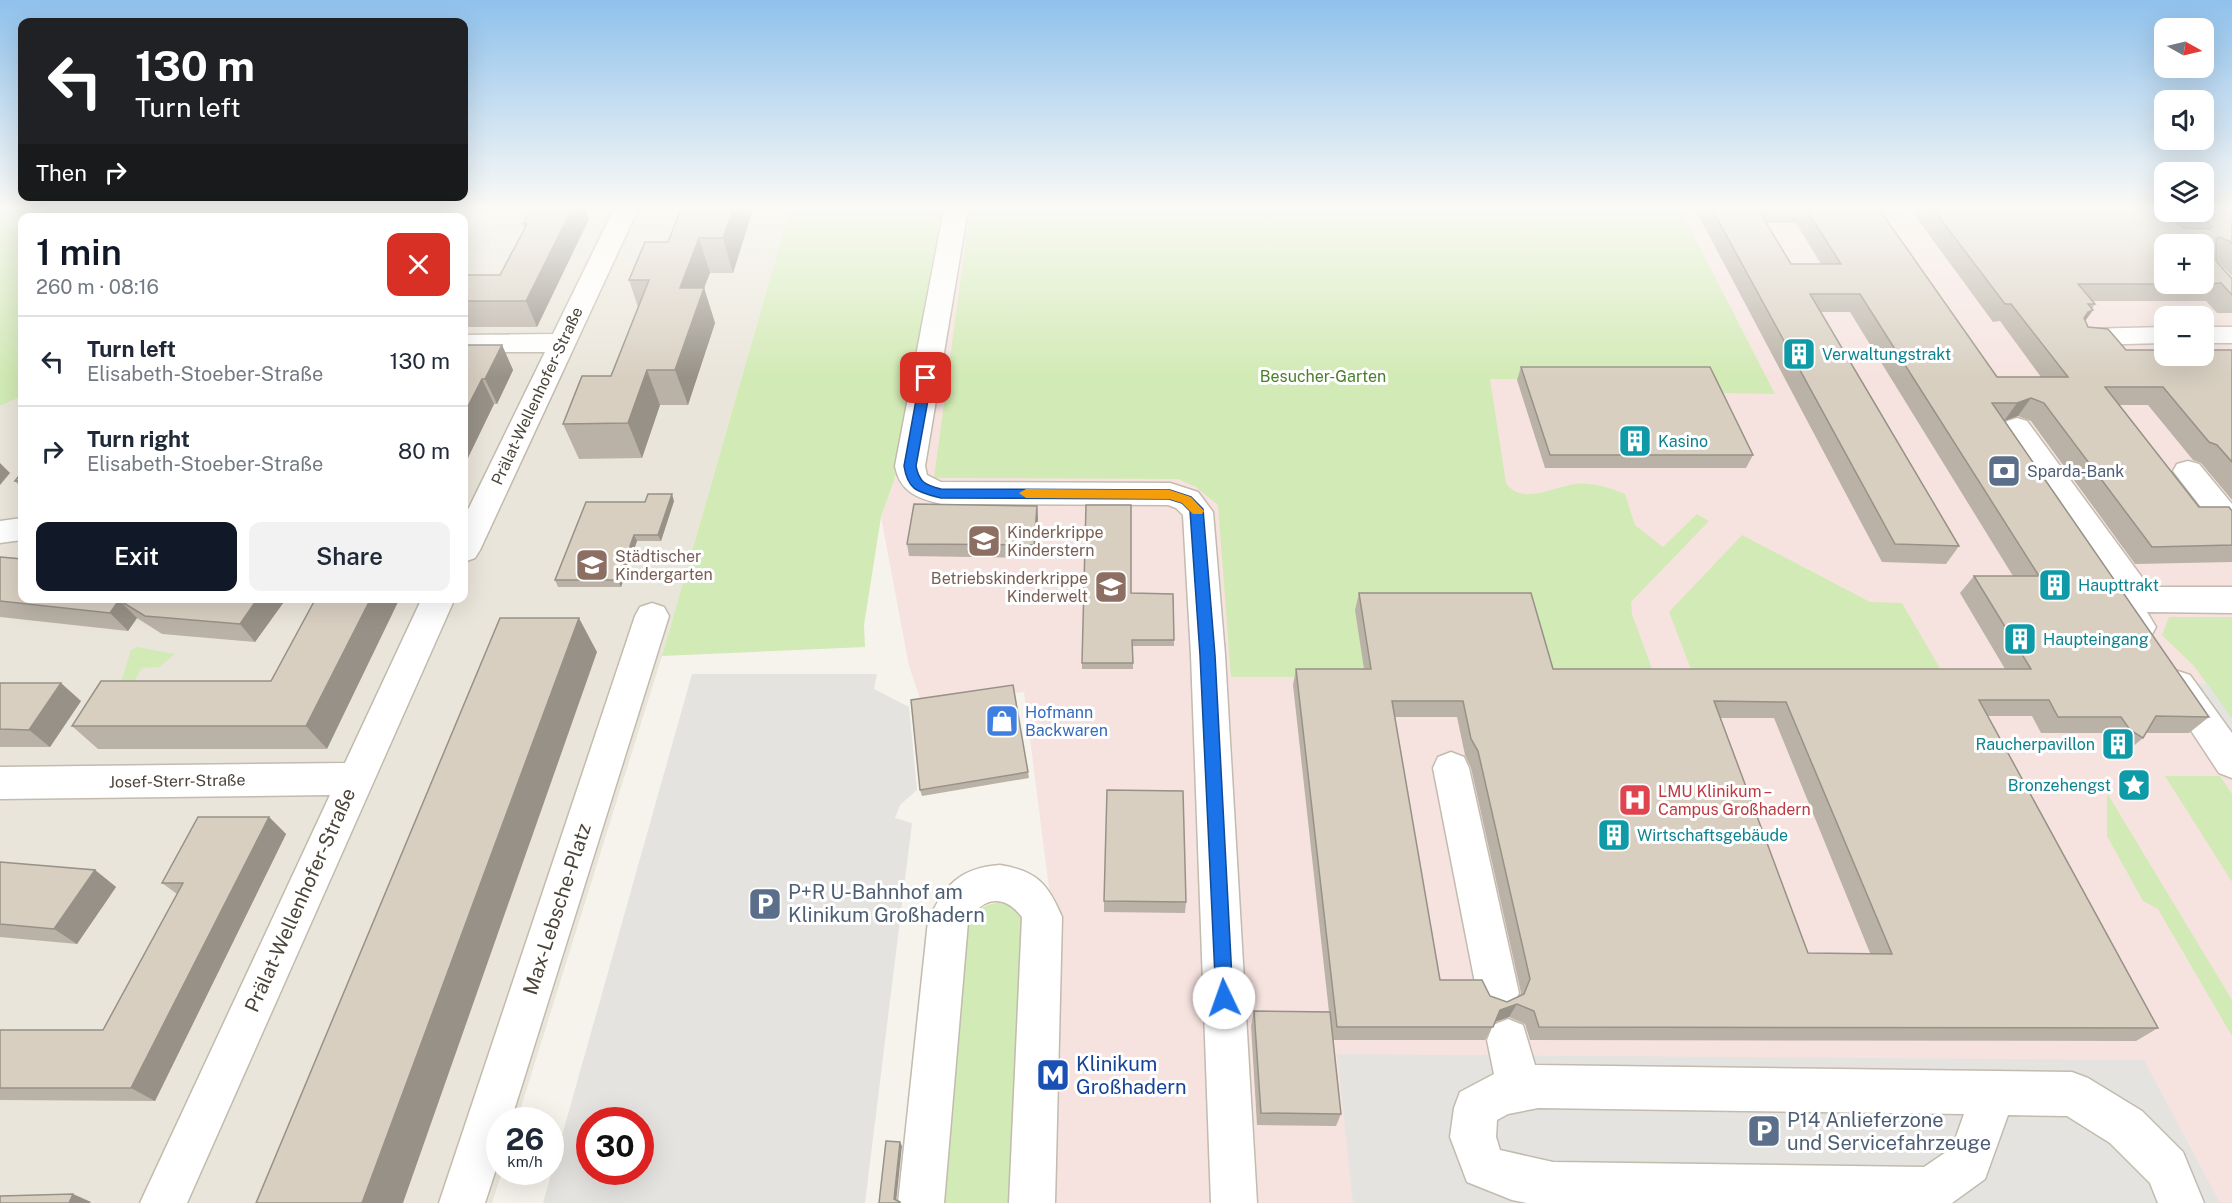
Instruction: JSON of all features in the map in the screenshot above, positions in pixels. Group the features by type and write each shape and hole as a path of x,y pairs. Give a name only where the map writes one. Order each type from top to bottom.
{"street":[{"name":"Prälat-Wellenhofer-Straße","path":"468,533 600,265"},
{"path":"946,265 910,466 912,479 921,488 941,493 1170,494 1187,500 1198,512 1208,655 1234,1203"},
{"path":"2087,337 2154,335"},
{"path":"2214,335 2232,335"},
{"path":"468,343 563,343"},
{"path":"2017,428 2140,599"},
{"path":"2187,471 2232,525"},
{"path":"0,532 18,530"},
{"path":"2232,600 2119,599 2232,762"},
{"name":"Prälat-Wellenhofer-Straße","path":"163,1203 437,603"},
{"name":"Max-Lebsche-Platz","path":"462,1203 651,616"},
{"path":"1451,768 1498,993"},
{"name":"Josef-Sterr-Straße","path":"0,783 355,779"},
{"path":"921,1203 948,921 965,894 987,884 1004,882 1016,886 1033,897 1042,917 1032,1203"},
{"path":"1508,1040 1519,1090"},
{"path":"1994,1093 1969,1163 1930,1190 1553,1185 1512,1177 1483,1166 1473,1137 1476,1108 1500,1093 1538,1086 2072,1094 2126,1127 2151,1151 2167,1168 2181,1203"}],"shaded area":[{"path":"468,265 774,265 662,656 521,1107 486,1107 486,1185 498,1185 492,1203 0,1203 0,406 18,398 18,603 468,603"},
{"name":"LMU Klinikum – Campus Großhadern","path":"935,265 2154,265 2154,294 2214,294 2214,265 2232,265 2232,1203 1043,1203 1050,896 1024,692 922,705 909,666 881,517 893,485"},
{"name":"P+R U-Bahnhof am Klinikum Großhadern","path":"692,674 877,674 874,689 909,707 917,790 900,805 895,818 912,823 865,1203 543,1203 548,1185 564,1185 564,1128"},
{"path":"2194,683 2208,684 2232,719 2232,739"},
{"name":"P14 Anlieferzone und Servicefahrzeuge","path":"1337,1054 2144,1060 2220,1203 1353,1203"}],"green space":[{"path":"0,265 18,265 18,398 0,406"},
{"path":"774,265 935,265 894,481 881,517 864,625 865,647 662,656"},
{"name":"Besucher-Garten","path":"962,265 1709,265 1775,394 1719,393 1712,379 1490,379 1506,483 1513,490 1529,494 1575,484 1588,484 1625,494 1635,525 1663,547 1697,514 1709,521 1631,602 1632,614 1655,677 1231,677 1218,505 1196,487 1178,479 934,478"},
{"path":"1742,535 1870,602 1902,603 1945,677 1694,677 1669,612"},
{"path":"2169,617 2232,617 2232,719 2194,666 2162,635"},
{"path":"137,647 175,654 159,667 142,668 133,683 119,689 131,650"},
{"path":"2165,776 2220,776 2232,794 2232,882"},
{"path":"2107,793 2232,1000 2232,1036 2158,909 2143,901 2107,836"},
{"path":"1001,902 1013,905 1023,916 1011,1203 943,1203 967,924 981,908"}],"building":[{"path":"505,265 544,265 526,301 468,301 468,275 500,275"},
{"path":"635,265 689,265 680,288 704,288 675,370 647,370 628,423 563,424 582,376 611,376 649,280 629,280"},
{"path":"1743,265 1918,265 1997,377 2068,377 2011,304 2005,304 1976,265 2154,265 2154,284 2078,284 2095,304 2088,304 2093,310 2088,312 2084,318 2088,327 2108,329 2126,350 2154,350 2154,366 2214,366 2214,350 2232,350 2232,462 2217,445 2209,442 2163,387 2105,387 2199,507 2229,507 2232,511 2232,545 2152,547 2044,403 2031,398 2017,403 1992,403 2209,717 2156,716 2143,738 2130,730 2121,717 2058,717 2049,700 1979,700 2158,1028 1539,1027 1534,1011 1517,1004 1500,1010 1493,1027 1337,1027 1296,669 1371,669 1359,593 1531,593 1553,669 2031,669 1974,576 2039,576 1860,294 1810,294 1959,546 1895,544","holes":["1392,701 1463,701 1471,739 1478,751 1530,979 1524,994 1507,1002 1490,996 1482,980 1440,980","1714,701 1786,702 1892,954 1808,953"]},
{"path":"2214,265 2220,265 2232,279 2232,295 2221,283 2214,283"},
{"path":"468,345 502,345 485,379 482,379 468,406"},
{"name":"Kasino","path":"1521,367 1710,367 1753,455 1550,455"},
{"path":"648,494 672,494 658,535 634,535 618,580 555,580 586,502 645,502"},
{"path":"914,504 1037,506 1034,545 907,544"},
{"path":"1086,505 1131,505 1131,593 1173,594 1174,640 1132,640 1133,663 1082,663"},
{"path":"0,557 18,559 18,603 0,601"},
{"path":"18,603 117,603 110,613"},
{"path":"124,603 255,603 240,624 145,616"},
{"path":"313,603 368,603 306,726 72,726 101,681 271,681"},
{"path":"500,618 579,618 362,1203 256,1203"},
{"path":"0,683 61,683 29,730 0,729"},
{"path":"1013,685 1028,772 920,790 911,700"},
{"path":"1107,790 1183,791 1186,902 1104,901"},
{"path":"198,817 269,817 131,1088 0,1088 0,1030 103,1030 183,883 162,883"},
{"path":"0,862 95,870 54,929 0,924"},
{"path":"1254,1011 1330,1012 1341,1114 1261,1113"},
{"path":"886,1141 900,1142 894,1199 900,1203 879,1203"},
{"path":"73,1194 69,1203 0,1203 0,1196"}],"slow traffic":[{"path":"1026,493 1170,494 1187,500 1197,511"}],"place":[{"name":"Verwaltungstrakt","path":"1799,354"},
{"name":"Kasino","path":"1635,441"},
{"name":"Sparda-Bank","path":"2004,471"},
{"name":"Kinderkrippe Kinderstern","path":"984,541"},
{"name":"Städtischer Kindergarten","path":"592,565"},
{"name":"Haupttrakt","path":"2055,585"},
{"name":"Betriebskinderkrippe Kinderwelt","path":"1111,587"},
{"name":"Haupteingang","path":"2020,639"},
{"name":"Hofmann Backwaren","path":"1002,721"},
{"name":"Raucherpavillon","path":"2118,744"},
{"name":"Bronzehengst","path":"2134,785"},
{"name":"LMU Klinikum – Campus Großhadern","path":"1635,800"},
{"name":"Wirtschaftsgebäude","path":"1614,835"},
{"name":"P+R U-Bahnhof am Klinikum Großhadern","path":"765,904"},
{"name":"Klinikum Großhadern","path":"1053,1075"},
{"name":"P14 Anlieferzone und Servicefahrzeuge","path":"1764,1131"}],"route":[{"path":"926,378 910,466 912,479 921,488 941,493 1170,494 1187,500 1197,509 1208,655 1210,737 1224,998"}]}
